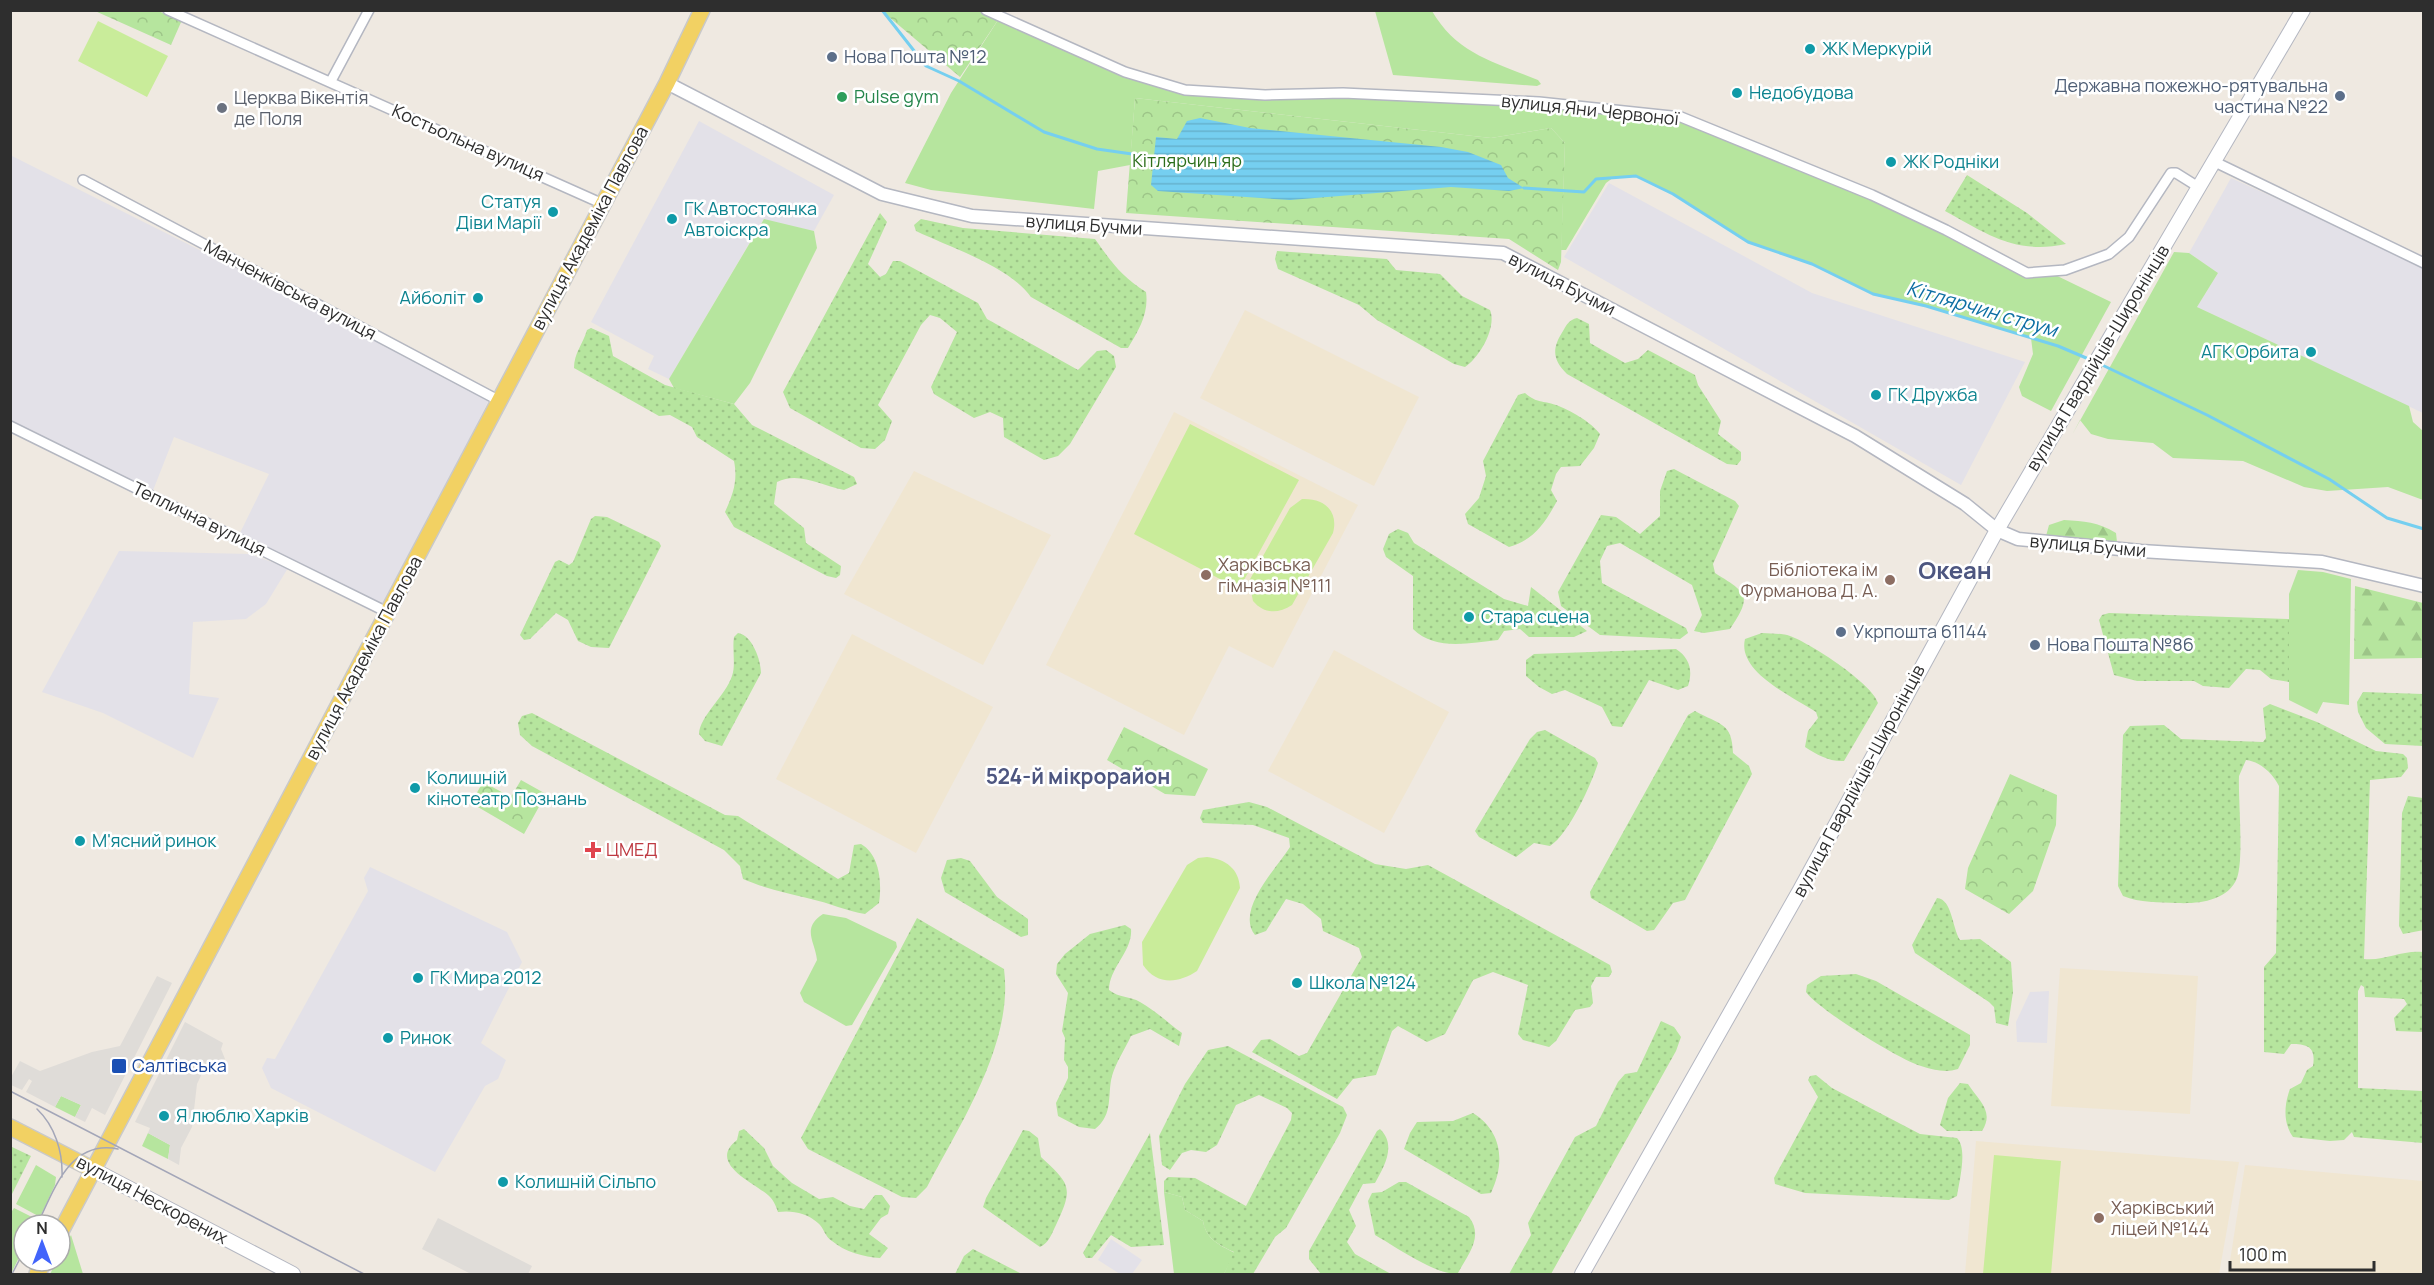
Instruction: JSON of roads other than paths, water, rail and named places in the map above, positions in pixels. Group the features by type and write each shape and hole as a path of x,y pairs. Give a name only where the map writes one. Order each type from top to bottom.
{"main road":[{"name":"вулиця Академіка Павлова","path":"71,1213 389,613 498,400 667,83 702,10"},
{"name":"вулиця Гвардійців-Широнінців","path":"1582,1275 1800,890 1997,530 2303,10"},
{"name":"вулиця Нескорених","path":"10,1127 293,1275"}],"street":[{"name":"Костьольна вулиця","path":"168,10 603,204"},
{"name":"вулиця Яни Червоної","path":"986,10 1125,72 1185,90 1265,95 1343,93 1495,100 1681,117 1872,195 1946,230 2027,273 2064,270 2109,254 2129,237 2171,173 2176,173 2200,188"},
{"path":"331,81 368,11"},
{"name":"вулиця Бучми","path":"667,83 882,194 972,216 1503,254 1855,436 1965,504 1997,530 2018,539 2042,543 2322,562 2424,586"},
{"path":"2215,162 2424,263"},
{"name":"Манченківська вулиця","path":"83,180 498,400"},
{"name":"Теплична вулиця","path":"10,426 389,613"}],"water":[{"path":"1200,118 1250,128 1441,147 1468,152 1501,165 1508,178 1524,188 1509,191 1451,187 1290,200 1158,191 1151,185 1156,137 1177,139 1187,121"}],"waterway":[{"name":"Кітлярчин струм","path":"882,10 926,66 959,81 1044,132 1097,149 1153,157"},
{"name":"Кітлярчин струм","path":"1524,188 1584,192 1596,179 1636,176 1673,194 1748,242 1812,264 1873,294 1926,306 2058,346 2091,360"},
{"name":"Кітлярчин струм","path":"2100,364 2207,415 2329,479 2387,518 2424,529"}],"tram line":[{"path":"10,1091 364,1274"},
{"path":"37,1109 49,1123 57,1140 62,1177"},
{"path":"43,1213 57,1183 76,1159 87,1152 101,1148 118,1149"}],"place":[{"name":"ЖК Меркурій","path":"1810,49"},
{"name":"Нова Пошта №12","path":"832,57"},
{"name":"Недобудова","path":"1737,93"},
{"name":"Державна пожежно-рятувальна частина №22","path":"2340,96"},
{"name":"Pulse gym","path":"842,97"},
{"name":"Церква Вікентія де Поля","path":"222,108"},
{"name":"ЖК Родніки","path":"1891,162"},
{"name":"Статуя Діви Марії","path":"553,212"},
{"name":"ГК Автостоянка Автоіскра","path":"672,219"},
{"name":"Айболіт","path":"478,298"},
{"name":"АГК Орбита","path":"2311,352"},
{"name":"ГК Дружба","path":"1876,395"},
{"name":"Харківська гімназія №111","path":"1206,575"},
{"name":"Бібліотека iм Фурманова Д. А.","path":"1890,580"},
{"name":"Стара сцена","path":"1469,617"},
{"name":"Укрпошта 61144","path":"1841,632"},
{"name":"Нова Пошта №86","path":"2035,645"},
{"name":"Колишній кінотеатр Познань","path":"415,788"},
{"name":"М'ясний ринок","path":"80,841"},
{"name":"ЦМЕД","path":"593,850"},
{"name":"ГК Мира 2012","path":"418,978"},
{"name":"Школа №124","path":"1297,983"},
{"name":"Ринок","path":"388,1038"},
{"name":"Салтівська","path":"119,1066"},
{"name":"Я люблю Харків","path":"164,1116"},
{"name":"Колишній Сільпо","path":"503,1182"},
{"name":"Харківський ліцей №144","path":"2099,1218"}],"district":[{"name":"Океан","path":"1955,571"},
{"name":"524-й мікрорайон","path":"1078,777"}],"park label":[{"name":"Кітлярчин яр","path":"1187,161"}]}
